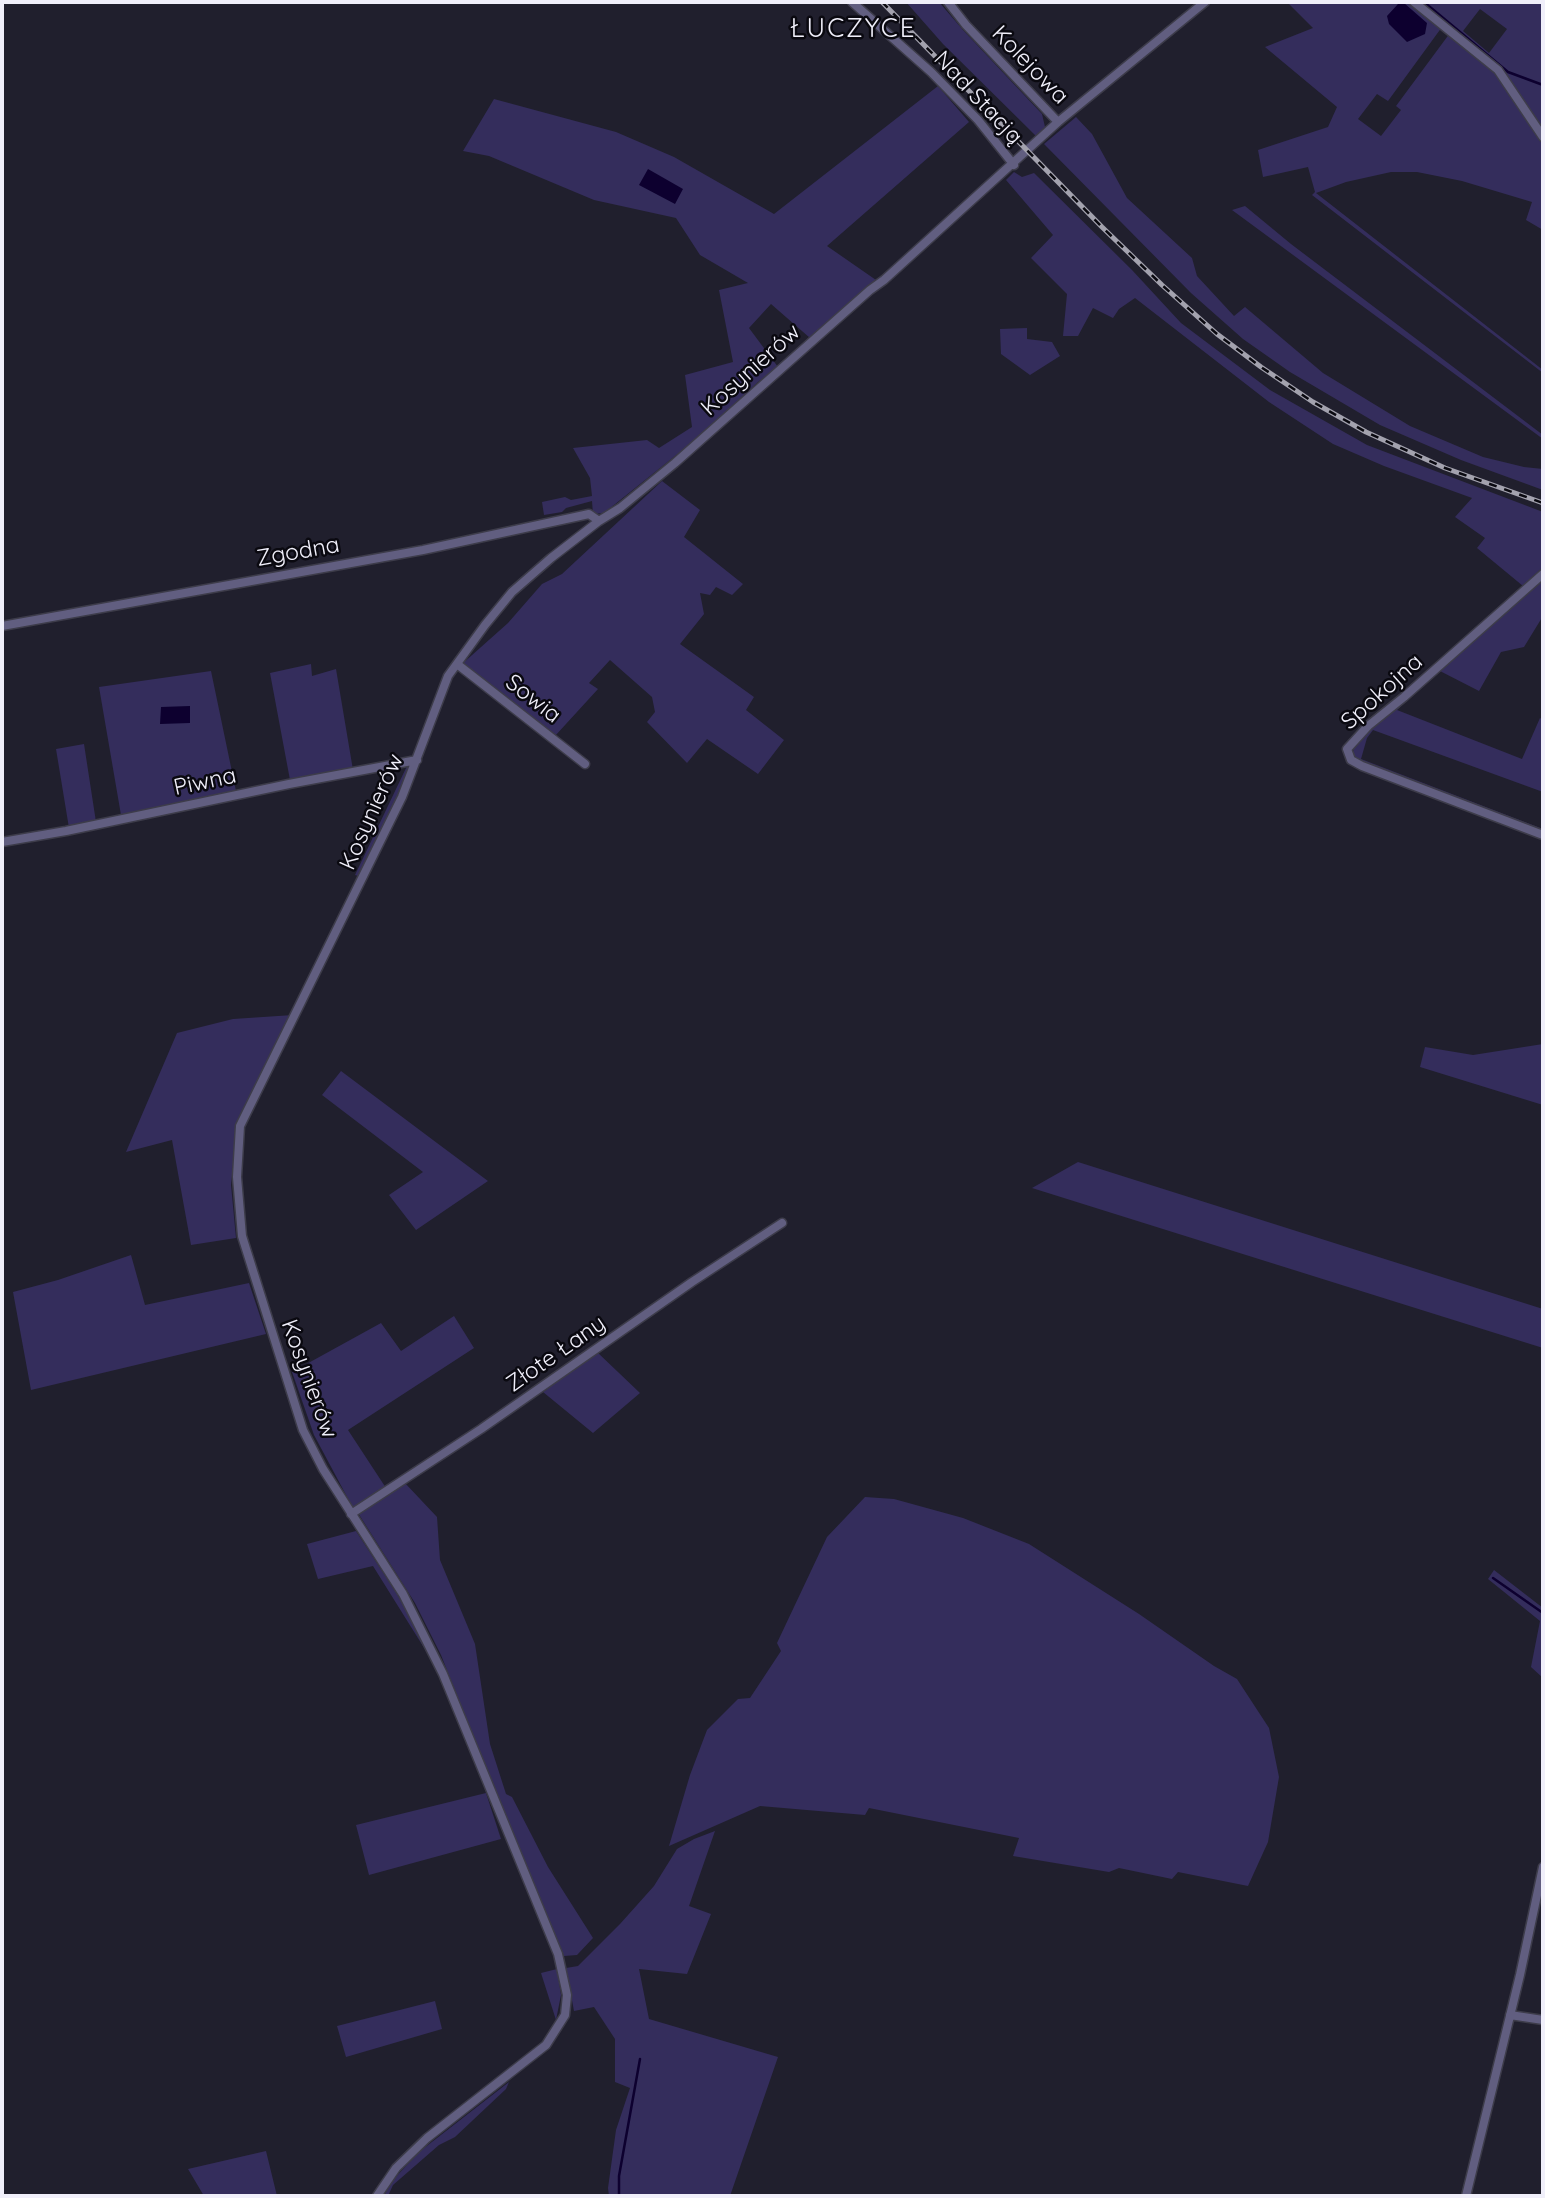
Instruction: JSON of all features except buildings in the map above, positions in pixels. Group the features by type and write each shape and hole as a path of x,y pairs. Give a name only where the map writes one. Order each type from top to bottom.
{"street":[{"name":"Nad Stacją","path":"852,2 931,72 978,120 1014,165"},
{"name":"Kolejowa","path":"948,2 966,25 1058,122"},
{"path":"1188,2 1195,10"},
{"name":"Kosynierów","path":"377,2196 396,2168 428,2138 546,2045 565,2015 567,1995 558,1954 446,1681 419,1623 323,1469 303,1430 242,1236 237,1177 240,1126 363,878 417,760 449,676 512,592 551,558 598,521 620,508 675,463 1014,165 1058,122 1205,2"},
{"path":"1415,2 1498,70 1543,137"},
{"name":"Zgodna","path":"2,626 423,550 589,514 598,521"},
{"name":"Spokojna","path":"1543,574 1368,726 1347,749 1351,760 1362,766 1543,835"},
{"name":"Sowia","path":"457,664 585,764"},
{"name":"Piwna","path":"2,842 417,760"},
{"name":"Złote Łany","path":"351,1514 492,1422 692,1282 782,1223"},
{"path":"1466,2196 1543,1867"},
{"path":"1510,2015 1543,2020"}],"shaded area":[{"path":"906,2 939,2 1042,114 1045,127 1036,136 943,44"},
{"path":"1287,2 1410,2 1442,27 1388,101 1377,94 1358,119 1381,136 1401,110 1396,106 1450,33 1506,86 1543,145 1543,230 1526,220 1532,202 1462,181 1417,172 1391,172 1346,182 1316,193 1543,370 1543,373 1312,195 1315,192 1308,167 1263,177 1258,150 1328,127 1337,107 1265,47 1313,28"},
{"path":"1418,2 1543,2 1543,131 1503,73","holes":["1480,9 1507,29 1489,53 1463,31"]},
{"path":"1404,3 1427,23 1425,34 1407,42 1389,24 1387,16 1398,4"},
{"path":"938,86 969,122 827,246 876,280 810,338 771,304 749,328 778,367 700,436 604,513 593,514 592,501 566,508 562,512 544,515 542,502 565,497 571,500 592,496 590,478 573,448 647,440 659,448 692,427 685,375 733,362 719,290 748,283 700,255 676,218 594,200 489,156 463,151 494,99 616,132 674,157 774,214"},
{"path":"1076,117 1092,134 1127,198 1192,258 1197,276 1234,316 1245,307 1323,373 1410,426 1483,457 1543,469 1543,490 1461,460 1380,425 1290,372 1243,339 1191,293 1044,144"},
{"path":"648,169 683,189 675,204 639,185"},
{"path":"1014,172 1022,177 1034,173 1181,323 1270,390 1367,445 1543,512 1543,567 1523,586 1477,548 1485,538 1455,517 1472,498 1333,444 1269,402 1135,298 1119,309 1113,318 1093,308 1078,336 1063,336 1067,294 1031,258 1053,235 1006,180"},
{"path":"1245,206 1291,244 1543,435 1543,439 1232,210"},
{"path":"1027,328 1027,339 1052,342 1060,356 1030,375 1001,354 1000,329"},
{"path":"662,481 700,510 684,537 743,584 732,595 716,587 710,595 700,593 704,614 680,644 754,697 746,710 784,740 758,774 707,739 687,763 647,722 655,712 652,697 610,660 589,683 598,689 555,736 462,664 508,623 542,584 562,574"},
{"path":"1543,578 1543,616 1524,647 1501,652 1479,691 1438,670 1397,710 1522,759 1540,718 1543,720 1543,792 1373,730 1367,738 1361,759 1543,829 1543,832 1356,760 1353,754 1354,745 1361,736"},
{"path":"311,664 312,676 336,669 353,770 290,780 270,673"},
{"path":"211,671 236,791 121,815 99,687"},
{"path":"190,706 190,723 160,724 161,707"},
{"path":"84,744 96,822 69,828 56,749"},
{"path":"413,763 361,877 355,875 407,766"},
{"path":"293,1015 237,1126 231,1185 236,1238 191,1245 172,1140 126,1152 177,1033 233,1019"},
{"path":"1543,1044 1543,1105 1420,1067 1425,1047 1473,1055"},
{"path":"341,1071 488,1181 416,1230 389,1195 423,1172 322,1095"},
{"path":"1078,1162 1543,1309 1543,1348 1032,1188"},
{"path":"131,1255 145,1305 249,1283 266,1334 31,1390 13,1292"},
{"path":"454,1316 474,1348 348,1430 386,1488 353,1508 314,1435 292,1372 381,1323 401,1351"},
{"path":"597,1352 640,1393 593,1433 543,1392"},
{"path":"404,1482 437,1517 440,1560 475,1644 490,1744 506,1794 512,1797 548,1867 593,1938 577,1955 564,1956 525,1867 441,1655 415,1603 358,1513"},
{"path":"865,1497 894,1499 963,1518 1029,1544 1237,1679 1269,1728 1279,1777 1268,1842 1248,1886 1178,1872 1172,1879 1119,1868 1109,1872 1013,1856 1019,1838 869,1808 865,1815 760,1806 669,1846 690,1775 707,1730 738,1699 750,1698 781,1651 777,1643 827,1537"},
{"path":"356,1531 397,1594 436,1667 373,1566 318,1579 307,1544"},
{"path":"1494,1570 1543,1608 1543,1678 1531,1667 1540,1621 1488,1579"},
{"path":"486,1793 501,1839 369,1875 356,1825"},
{"path":"715,1831 689,1906 711,1914 687,1974 639,1969 649,2019 778,2057 730,2196 609,2196 616,2130 630,2088 615,2082 615,2039 594,2007 574,2011 566,1968 578,1966 620,1924 654,1886 677,1849"},
{"path":"557,1969 561,1995 556,2020 541,1973"},
{"path":"435,2001 442,2029 346,2057 337,2026"},
{"path":"509,2082 506,2089 455,2137 439,2145 393,2185 388,2196 384,2196 392,2181 419,2152"},
{"path":"266,2151 277,2196 204,2196 188,2169"}],"waterway":[{"path":"1424,2 1508,72 1543,85"},
{"path":"1493,1578 1543,1613"},
{"path":"619,2196 619,2176 640,2059"}],"railway":[{"path":"882,2 1102,227 1217,334 1313,402 1366,432 1445,468 1543,503"}],"district":[{"name":"ŁUCZYCE","path":"853,29"}]}
